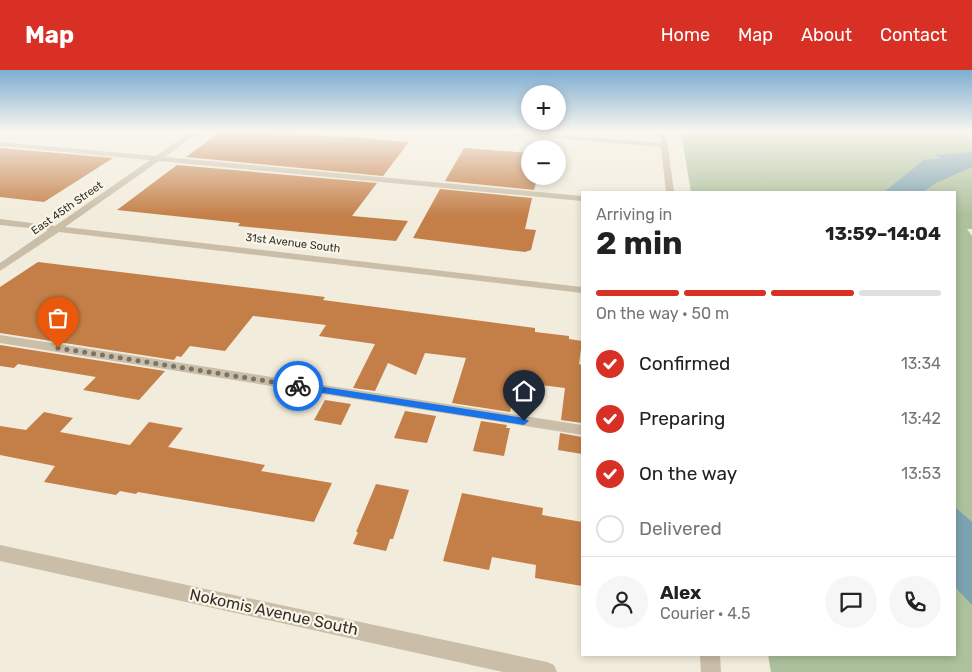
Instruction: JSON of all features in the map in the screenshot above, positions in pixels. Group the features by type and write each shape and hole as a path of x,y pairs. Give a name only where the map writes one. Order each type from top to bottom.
{"street":[{"name":"East 45th Street","path":"0,268 154,160"},
{"path":"168,160 581,199"},
{"path":"666,160 670,191"},
{"name":"31st Avenue South","path":"0,222 581,290"},
{"path":"0,339 581,430"},
{"name":"Nokomis Avenue South","path":"0,553 547,672"},
{"path":"710,656 711,672"}],"green space":[{"path":"686,160 972,160 972,229 967,229 972,236 972,672 771,672 768,656 956,656 956,191 691,191"}],"water":[{"path":"924,160 972,160 972,167 936,183 924,191 885,191"},
{"path":"956,508 972,522 972,605 956,588"}],"building":[{"path":"0,160 110,160 44,202 0,197"},
{"path":"218,160 395,160 383,176"},
{"path":"457,160 521,160 521,185 535,185 534,190 445,181"},
{"path":"177,165 377,183 352,216 408,221 396,241 238,226 240,223 117,210"},
{"path":"440,189 532,198 525,229 536,230 531,250 525,252 413,238"},
{"path":"38,262 325,297 323,300 535,328 535,332 569,336 569,339 581,341 579,364 581,365 581,423 561,420 565,388 516,382 510,412 452,403 466,358 425,353 416,375 388,363 375,391 353,388 375,344 319,336 326,325 253,316 225,351 190,346 181,357 177,356 174,360 0,333 0,287"},
{"path":"0,345 165,371 139,400 83,390 96,377 18,364 14,368 0,366"},
{"path":"325,400 351,404 341,425 314,420"},
{"path":"405,411 436,416 427,443 394,438"},
{"path":"44,412 73,418 60,432 130,445 149,422 183,428 168,447 265,465 261,471 332,483 314,522 138,492 136,494 120,491 116,495 44,482 55,466 0,455 0,426 26,430"},
{"path":"481,421 507,425 506,428 510,428 504,456 473,451"},
{"path":"560,433 581,437 581,454 558,450"},
{"path":"376,484 409,490 393,539 390,539 386,551 353,544"},
{"path":"462,493 543,508 542,515 581,522 581,586 535,578 536,565 492,557 489,570 443,561"}],"way so far":[{"path":"58,348 298,386"}],"route":[{"path":"298,386 524,421"}]}
